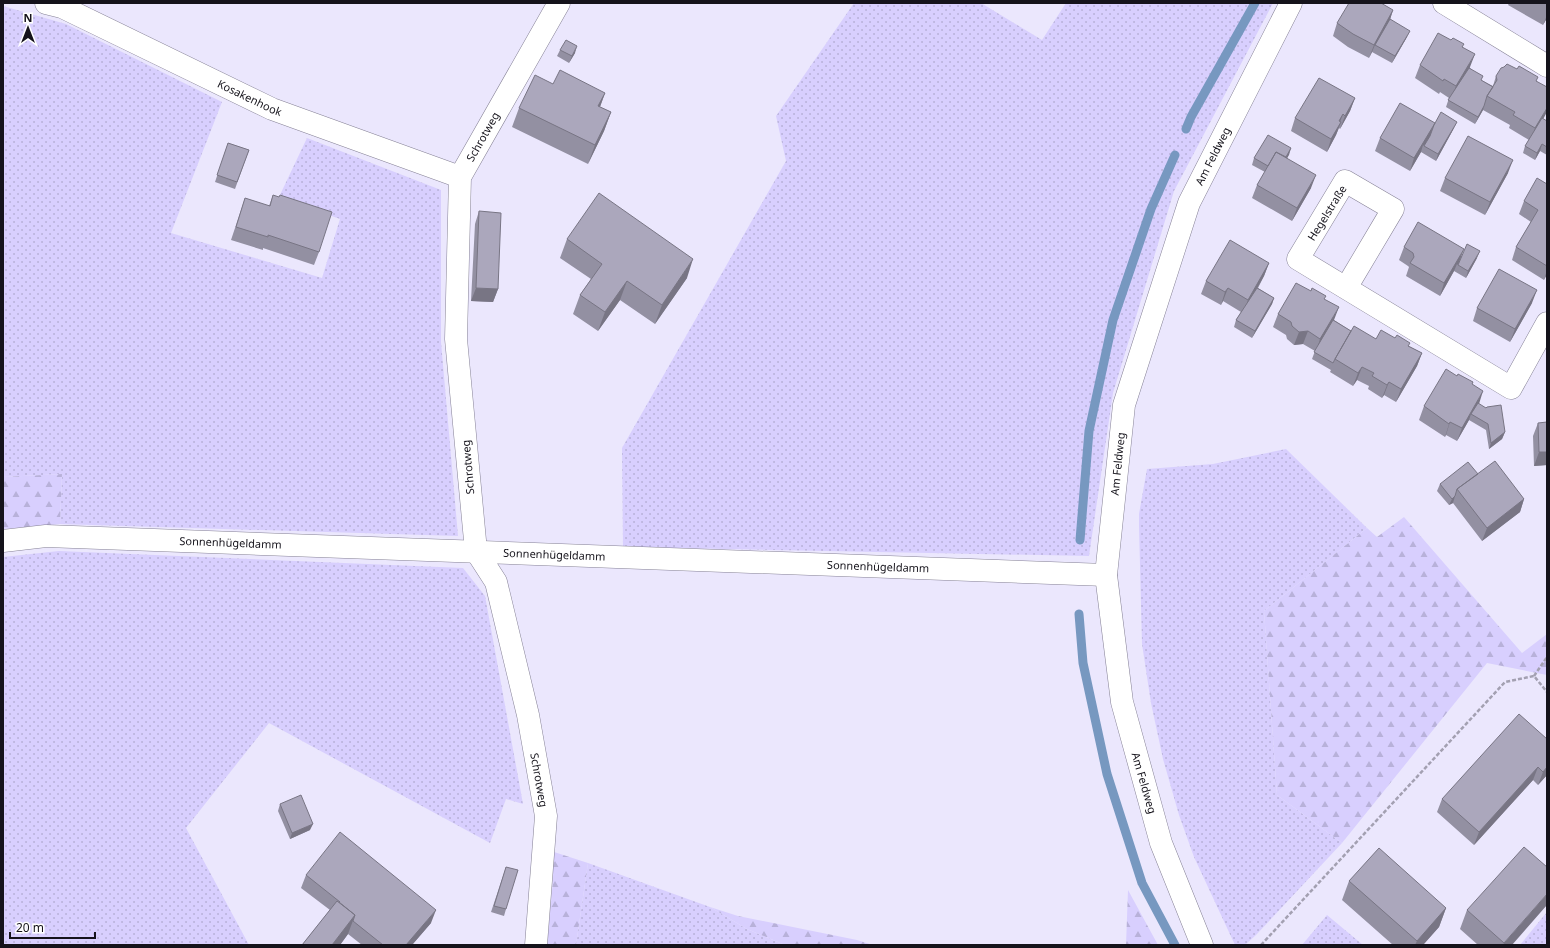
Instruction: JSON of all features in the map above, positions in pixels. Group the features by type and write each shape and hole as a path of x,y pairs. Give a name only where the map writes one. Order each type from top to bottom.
{"street":[{"name":"Kosakenhook","path":"46,3 62,7 272,109 460,177"},
{"name":"Schrotweg","path":"536,945 546,816 528,716 496,582 476,551 456,339 460,177 559,3"},
{"name":"Am Feldweg","path":"1202,945 1161,843 1122,702 1106,575 1124,405 1181,225 1189,203 1291,3"},
{"path":"1444,3 1547,66"},
{"name":"Hegelstraße","path":"1346,288 1393,209 1345,181 1298,259 1511,388 1547,323"},
{"name":"Sonnenhügeldamm","path":"3,541 46,536 1106,575"}],"path":[{"path":"1261,945 1505,682 1534,676 1547,657"},
{"path":"1534,676 1547,692"}],"green space":[{"path":"854,3 981,3 1042,40 1066,3 1273,3 1174,191 1113,393 1089,556 623,547 622,448 786,161 776,116"},
{"path":"3,6 66,24 222,102 171,233 322,278 340,219 279,197 307,138 441,190 441,342 458,536 60,524 62,474 3,477"},
{"path":"1286,449 1367,528 1264,611 1277,795 1342,843 1256,935 1245,945 1235,945 1194,857 1179,815 1163,759 1151,703 1142,644 1139,514 1147,469 1213,464"},
{"path":"62,474 60,524 3,529 3,477"},
{"path":"1404,517 1522,653 1547,634 1547,675 1487,663 1342,843 1277,795 1264,611 1367,528 1377,537"},
{"path":"59,551 463,568 485,596 523,804 506,799 490,843 269,723 186,828 249,945 3,945 3,557"},
{"path":"551,851 588,863 576,945 547,945 553,880"},
{"path":"588,863 710,907 747,929 785,945 576,945"},
{"path":"1128,890 1158,945 1126,945"},
{"path":"710,907 738,916 857,940 873,945 785,945 747,929"},
{"path":"1547,912 1547,945 1520,945"},
{"path":"1327,915 1363,945 1302,945"}],"building":[{"path":"1349,3 1381,3 1393,10 1374,45 1353,34 1337,23"},
{"path":"1390,19 1410,31 1395,56 1375,45"},
{"path":"1438,33 1451,40 1453,38 1464,44 1462,47 1475,54 1456,86 1444,79 1443,81 1420,65"},
{"path":"566,40 577,46 572,56 560,50"},
{"path":"1507,64 1517,69 1519,66 1538,77 1536,81 1547,87 1547,108 1535,128 1513,115 1515,112 1487,96 1497,80 1496,76 1501,68"},
{"path":"1469,68 1483,76 1481,80 1493,87 1487,96 1478,117 1448,100"},
{"path":"560,70 605,93 598,106 611,112 595,145 519,108 535,75 553,84"},
{"path":"1319,78 1355,98 1345,116 1343,114 1339,121 1341,122 1331,139 1295,118"},
{"path":"1400,103 1435,123 1414,158 1380,138"},
{"path":"1441,112 1457,122 1438,154 1424,146"},
{"path":"1542,118 1547,121 1547,147 1542,144 1537,153 1525,146"},
{"path":"1268,135 1291,148 1286,157 1276,152 1268,166 1254,158"},
{"path":"1468,136 1513,160 1490,202 1445,178"},
{"path":"228,143 249,150 237,182 217,175"},
{"path":"1276,152 1316,175 1297,208 1257,185"},
{"path":"1537,178 1547,184 1547,266 1516,247 1538,210 1524,201"},
{"path":"599,193 693,259 662,305 627,281 605,312 580,295 602,264 567,239"},
{"path":"273,195 279,197 280,195 332,212 319,252 268,235 268,237 236,227 245,198 270,206"},
{"path":"479,211 501,213 498,289 476,288"},
{"path":"1418,222 1464,249 1444,283 1410,263 1414,257 1413,253 1404,247"},
{"path":"1230,240 1269,263 1248,300 1228,288 1225,292 1206,281"},
{"path":"1467,244 1480,251 1468,271 1458,265"},
{"path":"1499,269 1537,290 1515,329 1477,308"},
{"path":"1296,283 1311,291 1312,288 1326,296 1324,299 1339,307 1320,339 1308,331 1299,332 1292,326 1291,322 1278,314"},
{"path":"1257,288 1274,298 1255,331 1236,320"},
{"path":"1333,320 1351,331 1333,363 1314,352"},
{"path":"1354,326 1376,339 1381,330 1395,338 1397,335 1410,343 1408,346 1422,353 1401,389 1389,382 1387,385 1372,376 1374,373 1362,367 1358,373 1335,359"},
{"path":"1446,369 1457,376 1458,374 1473,382 1472,384 1483,391 1462,428 1450,422 1449,424 1424,406"},
{"path":"1478,403 1486,408 1501,405 1505,432 1491,443 1488,424 1471,414"},
{"path":"1547,422 1547,452 1539,452 1538,423"},
{"path":"1495,461 1524,499 1487,528 1457,489"},
{"path":"1468,462 1478,474 1457,489 1455,496 1452,499 1440,484"},
{"path":"1519,714 1547,739 1547,767 1543,772 1538,767 1479,832 1442,799"},
{"path":"301,795 313,824 292,833 280,804"},
{"path":"340,832 436,910 406,945 383,945 353,921 355,915 306,875"},
{"path":"1524,847 1547,867 1547,894 1504,943 1467,910"},
{"path":"1379,848 1446,908 1417,941 1349,881"},
{"path":"506,867 518,870 506,909 494,906"},
{"path":"337,901 355,915 332,945 302,945"}],"waterway":[{"path":"1186,129 1191,117 1255,3"},
{"path":"1080,540 1089,431 1113,320 1151,209 1175,155"},
{"path":"1079,614 1083,663 1107,774 1142,883 1175,945"}]}
